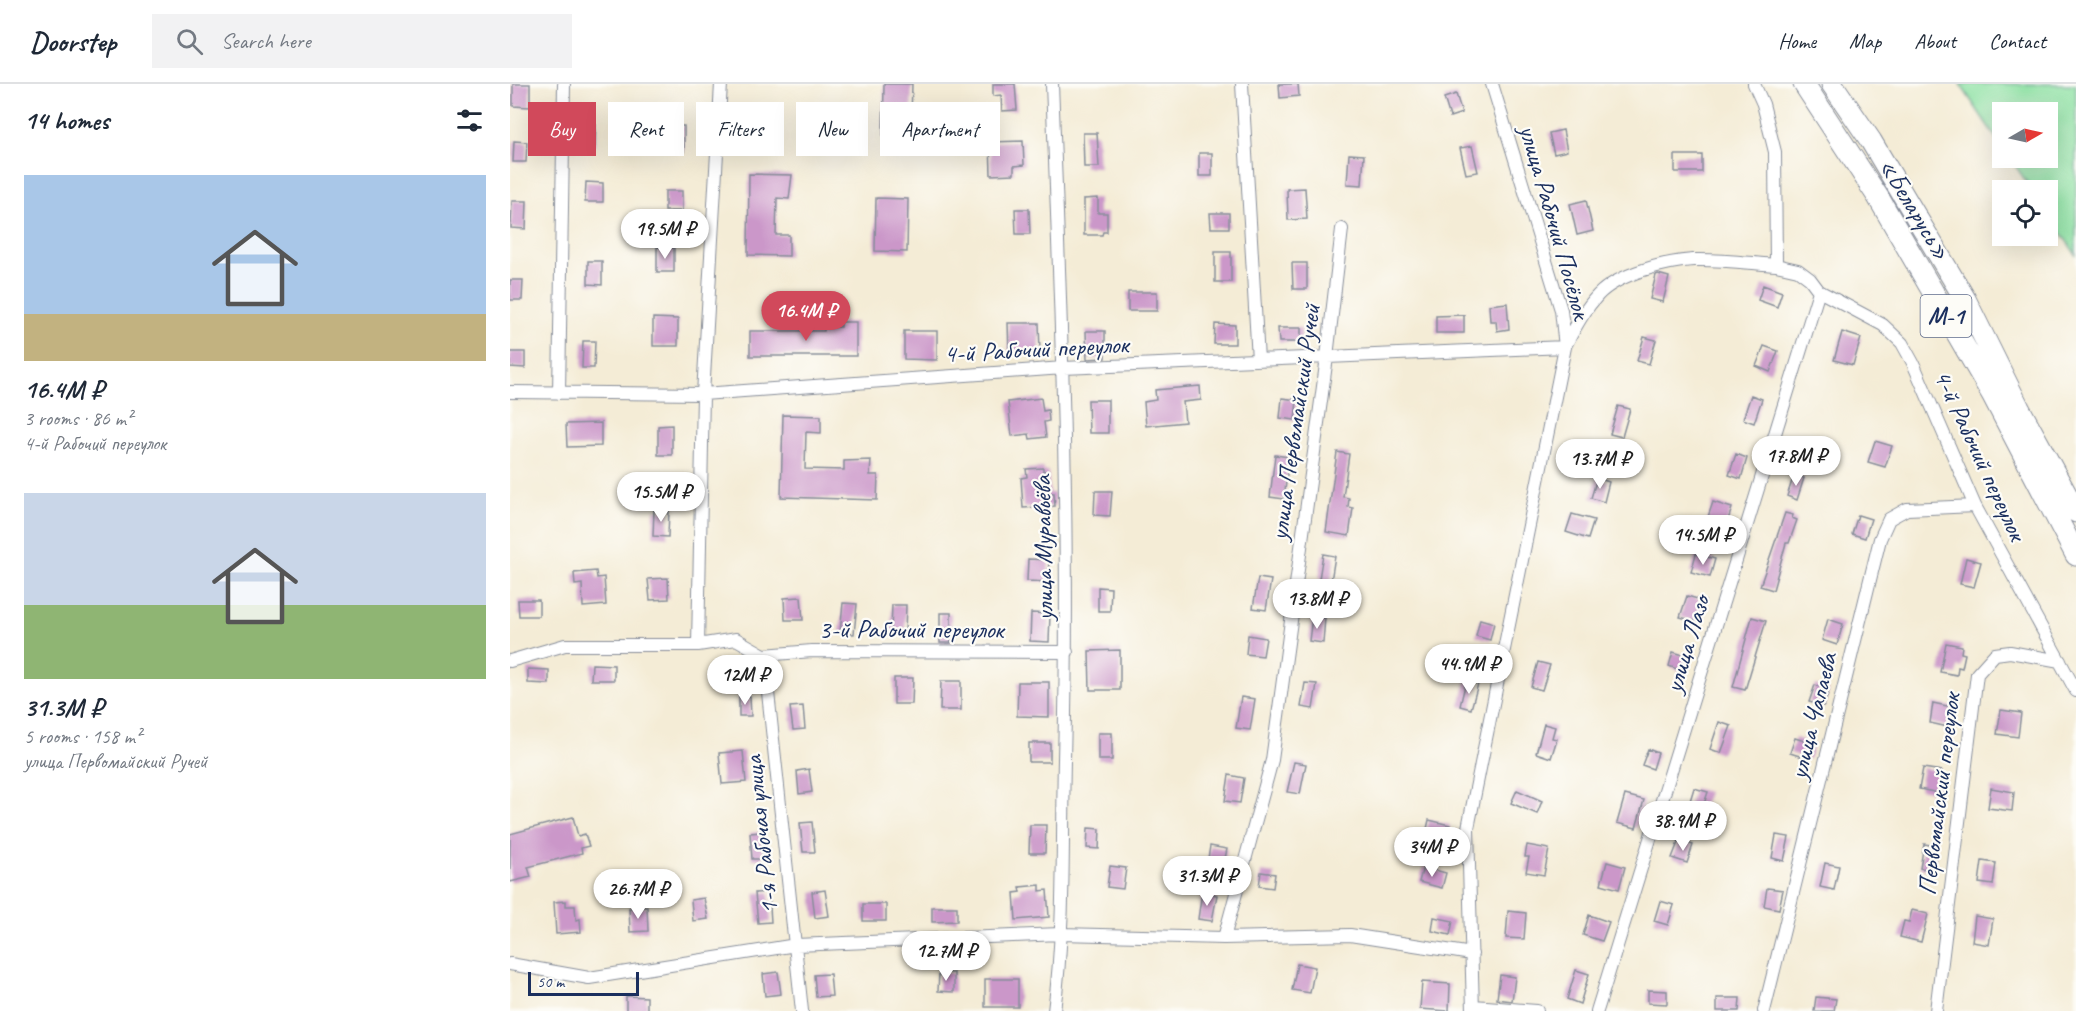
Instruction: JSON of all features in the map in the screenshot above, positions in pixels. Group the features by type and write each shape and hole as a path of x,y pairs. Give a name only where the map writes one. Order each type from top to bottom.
{"highway":[{"name":"«Беларусь»","path":"1804,84 1890,217 1992,394 2076,555"},
{"name":"«Беларусь»","path":"1832,84 1871,141 1965,299 2019,408 2076,512"}],"street":[{"path":"559,393 564,84"},
{"path":"698,645 703,394 721,84"},
{"name":"улица Муравьёва","path":"1052,84 1063,368 1067,652 1060,934 1054,1011"},
{"name":"улица Первомайский Ручей","path":"1242,84 1258,360"},
{"name":"улица Рабочий Посёлок","path":"1474,1009 1468,828 1565,347 1561,310 1492,84"},
{"path":"1754,84 1763,104 1775,152 1776,265"},
{"name":"улица Первомайский Ручей","path":"1224,938 1272,760 1327,357 1342,229"},
{"name":"4-й Рабочий переулок","path":"510,392 703,394 1063,368 1565,347 1581,316 1599,294 1614,282 1635,273 1693,260 1776,265 1798,270 1819,291 1883,325 1902,343 1913,363 1974,506 2076,691"},
{"name":"улица Лазо","path":"1597,1011 1819,291"},
{"name":"улица Чапаева","path":"1764,1011 1880,539 1889,519 1907,508 1974,506"},
{"path":"510,661 565,645 698,645 736,639 764,655"},
{"name":"3-й Рабочий переулок","path":"764,655 812,651 1067,652"},
{"name":"Первомайский переулок","path":"1936,1011 1977,674 1995,654 2010,652 2060,661"},
{"name":"1-я Рабочая улица","path":"764,655 802,1011"},
{"path":"510,964 589,978 796,945 1060,934 1224,938 1350,935 1472,954"},
{"path":"1474,1009 1537,1011"}],"green space":[{"path":"1960,84 2076,84 2076,255 2058,228 2058,180 2025,180 2017,168 2058,168 2058,102 1992,102 1992,132"}],"building":[{"path":"513,84 530,84 528,107 513,106"},
{"path":"884,84 912,84 911,102 884,102"},
{"path":"993,84 1015,84 1017,110 1002,111 1001,95 993,96"},
{"path":"1279,84 1298,84 1299,96 1280,98"},
{"path":"1456,94 1462,113 1450,117 1444,98"},
{"path":"1563,130 1567,151 1554,154 1549,133"},
{"path":"1083,133 1097,133 1099,167 1084,167"},
{"path":"514,141 527,142 526,162 513,162"},
{"path":"1023,141 1024,165 1014,166 1014,174 991,175 990,156 1000,156 1000,142"},
{"path":"1472,146 1478,172 1466,174 1460,148"},
{"path":"1199,153 1212,153 1212,176 1199,176"},
{"path":"1349,154 1364,155 1362,185 1347,184"},
{"path":"1675,155 1702,155 1702,172 1675,172"},
{"path":"749,174 792,175 789,199 777,198 776,235 789,235 789,256 748,255"},
{"path":"586,182 603,183 603,202 585,202"},
{"path":"1305,188 1307,219 1288,220 1287,189"},
{"path":"665,191 682,191 682,211 665,211"},
{"path":"876,198 908,199 907,252 875,251"},
{"path":"1098,198 1098,213 1107,213 1107,232 1103,232 1102,235 1084,235 1084,199"},
{"path":"1586,200 1593,231 1577,235 1570,204"},
{"path":"512,201 527,201 526,229 511,228"},
{"path":"1015,209 1029,209 1030,234 1016,234"},
{"path":"1210,213 1229,213 1229,228 1211,228"},
{"path":"657,247 674,248 674,272 657,272"},
{"path":"1215,252 1231,252 1231,282 1215,282"},
{"path":"588,261 602,261 602,285 588,284"},
{"path":"1292,263 1307,263 1307,289 1293,289"},
{"path":"1658,274 1669,277 1663,302 1650,299"},
{"path":"510,280 523,280 522,300 510,300"},
{"path":"1763,285 1782,292 1777,307 1758,300"},
{"path":"1128,292 1157,292 1157,311 1128,311"},
{"path":"1507,303 1509,329 1497,331 1496,321 1490,321 1489,305"},
{"path":"1464,315 1464,333 1436,333 1436,316"},
{"path":"653,318 678,319 678,346 653,346"},
{"path":"841,322 856,322 856,356 750,356 750,331 824,331 824,327 841,327"},
{"path":"1008,323 1039,323 1040,352 1009,353"},
{"path":"1215,324 1235,325 1235,344 1214,344"},
{"path":"1278,328 1301,328 1301,342 1279,342"},
{"path":"904,331 937,331 937,360 904,359"},
{"path":"1086,331 1105,331 1105,358 1087,359"},
{"path":"1842,332 1861,338 1853,365 1834,360"},
{"path":"1644,337 1656,340 1649,364 1637,361"},
{"path":"583,341 595,341 594,368 582,368"},
{"path":"1764,346 1778,351 1770,372 1756,366"},
{"path":"510,352 525,352 525,368 510,367"},
{"path":"1200,386 1201,400 1183,402 1185,422 1146,426 1144,402 1156,400 1155,390"},
{"path":"1751,395 1762,399 1754,423 1743,419"},
{"path":"1041,398 1043,411 1048,410 1049,421 1044,422 1046,437 1030,439 1029,434 1012,436 1008,402"},
{"path":"1282,398 1297,400 1295,420 1280,418"},
{"path":"1088,400 1108,400 1108,433 1089,433"},
{"path":"1618,406 1630,409 1622,437 1610,434"},
{"path":"783,415 821,416 821,433 806,432 805,469 844,470 844,461 871,460 870,475 878,475 877,500 781,497"},
{"path":"601,423 601,446 567,447 566,424"},
{"path":"672,425 672,455 658,455 658,426"},
{"path":"1875,441 1892,446 1885,467 1868,462"},
{"path":"1337,452 1349,454 1343,497 1349,498 1348,507 1353,508 1349,536 1326,532"},
{"path":"1736,454 1747,458 1741,479 1729,475"},
{"path":"1275,455 1289,457 1284,499 1270,497"},
{"path":"1043,468 1043,471 1048,471 1050,493 1054,493 1055,506 1023,508 1021,478 1027,477 1026,469"},
{"path":"1794,475 1804,478 1797,500 1787,496"},
{"path":"1597,478 1609,482 1604,502 1591,498"},
{"path":"1095,491 1112,491 1110,516 1094,515"},
{"path":"1713,502 1732,508 1726,526 1707,520"},
{"path":"654,510 669,510 668,537 653,536"},
{"path":"1785,513 1793,515 1792,518 1797,520 1789,543 1786,543 1773,590 1760,586"},
{"path":"1572,514 1594,520 1588,539 1566,532"},
{"path":"1858,515 1871,519 1865,538 1852,534"},
{"path":"1323,554 1335,556 1331,581 1319,579"},
{"path":"1696,554 1715,559 1710,577 1691,572"},
{"path":"1966,558 1981,562 1974,587 1960,584"},
{"path":"1028,559 1049,560 1048,582 1027,581"},
{"path":"596,571 597,578 604,577 606,605 583,607 582,584 575,585 574,573"},
{"path":"668,578 669,599 650,600 648,579"},
{"path":"1258,578 1271,580 1266,610 1253,608"},
{"path":"1098,587 1111,588 1110,611 1098,611"},
{"path":"1687,596 1705,601 1698,622 1680,617"},
{"path":"801,597 803,620 785,620 784,598"},
{"path":"518,600 539,600 539,616 519,616"},
{"path":"843,603 857,604 854,634 840,633"},
{"path":"892,605 906,605 905,632 891,632"},
{"path":"940,613 951,613 951,643 940,643"},
{"path":"1031,613 1050,614 1049,642 1030,641"},
{"path":"1312,617 1325,618 1323,643 1309,641"},
{"path":"1752,617 1766,621 1745,690 1733,687"},
{"path":"1480,619 1494,623 1490,640 1476,636"},
{"path":"1828,619 1843,624 1837,645 1822,640"},
{"path":"1248,635 1266,638 1263,656 1246,654"},
{"path":"1946,643 1962,646 1961,653 1965,654 1962,668 1958,667 1957,675 1940,672"},
{"path":"1120,650 1120,690 1090,690 1089,651"},
{"path":"1673,652 1687,656 1682,671 1669,666"},
{"path":"1538,662 1550,665 1542,690 1531,687"},
{"path":"592,664 614,665 614,680 591,680"},
{"path":"528,669 549,670 549,684 528,683"},
{"path":"894,678 913,678 912,704 894,704"},
{"path":"941,681 961,681 961,710 940,710"},
{"path":"1466,681 1478,684 1471,709 1460,706"},
{"path":"1018,682 1049,682 1049,717 1017,716"},
{"path":"1305,683 1317,684 1313,709 1301,707"},
{"path":"1815,685 1829,690 1824,706 1809,702"},
{"path":"739,696 750,696 751,716 739,716"},
{"path":"1241,697 1255,699 1250,730 1236,728"},
{"path":"1933,703 1952,707 1948,727 1930,723"},
{"path":"803,706 805,729 793,730 790,707"},
{"path":"2001,710 2021,713 2018,737 1997,734"},
{"path":"1719,722 1731,726 1721,753 1710,749"},
{"path":"1544,724 1555,727 1552,738 1557,739 1551,758 1536,753"},
{"path":"1098,733 1112,733 1112,760 1098,760"},
{"path":"1795,738 1814,744 1809,759 1790,753"},
{"path":"1029,743 1050,743 1050,762 1029,762"},
{"path":"1648,749 1658,753 1653,769 1642,765"},
{"path":"743,751 746,782 722,784 719,753"},
{"path":"1294,762 1306,764 1300,794 1287,792"},
{"path":"1923,768 1942,771 1939,793 1919,789"},
{"path":"809,769 812,792 799,794 797,771"},
{"path":"1229,775 1244,778 1240,803 1225,801"},
{"path":"1694,788 1708,792 1698,822 1685,817"},
{"path":"1991,788 2014,792 2012,811 1988,808"},
{"path":"1517,790 1542,801 1537,814 1511,803"},
{"path":"1625,795 1644,800 1636,828 1617,823"},
{"path":"573,817 578,836 585,834 589,846 581,848 582,853 528,867 531,877 510,882 510,834"},
{"path":"1429,820 1450,825 1447,839 1426,833"},
{"path":"812,822 815,852 803,852 800,823"},
{"path":"1030,825 1046,825 1045,853 1029,853"},
{"path":"1088,828 1100,829 1099,849 1087,848"},
{"path":"761,832 763,859 752,859 750,833"},
{"path":"1776,835 1789,837 1784,861 1772,858"},
{"path":"1679,840 1693,845 1687,863 1672,858"},
{"path":"1924,844 1937,846 1933,870 1920,868"},
{"path":"1527,845 1549,849 1544,875 1526,872 1529,857 1525,857"},
{"path":"1210,846 1227,849 1223,868 1207,865"},
{"path":"1982,861 1996,863 1993,885 1979,883"},
{"path":"1607,862 1625,867 1619,889 1601,884"},
{"path":"1825,863 1839,866 1834,890 1820,887"},
{"path":"1110,866 1126,868 1123,889 1107,887"},
{"path":"1423,867 1446,873 1442,888 1419,882"},
{"path":"1261,872 1275,874 1273,888 1259,886"},
{"path":"1040,885 1040,891 1047,890 1049,917 1016,920 1014,893 1021,892 1020,887"},
{"path":"1767,888 1783,890 1779,909 1764,906"},
{"path":"825,890 829,916 815,918 812,892"},
{"path":"769,892 771,922 758,923 755,893"},
{"path":"1202,892 1217,895 1212,921 1198,919"},
{"path":"704,898 708,919 693,921 691,900"},
{"path":"566,901 566,906 575,906 576,920 580,919 581,932 556,934 554,902"},
{"path":"1660,901 1674,905 1668,925 1654,921"},
{"path":"863,904 886,904 886,921 863,921"},
{"path":"647,907 648,931 630,932 629,908"},
{"path":"932,907 957,907 957,921 932,922"},
{"path":"1912,910 1928,914 1921,942 1900,937 1904,921 1909,922"},
{"path":"1508,911 1526,913 1524,939 1506,938"},
{"path":"1589,915 1609,922 1602,941 1583,935"},
{"path":"1975,916 1993,919 1989,945 1972,942"},
{"path":"1434,917 1453,921 1450,935 1432,931"},
{"path":"1297,964 1315,967 1310,993 1292,990"},
{"path":"1576,970 1589,974 1580,1004 1567,999"},
{"path":"778,972 781,994 765,996 763,974"},
{"path":"939,973 954,973 954,992 938,991"},
{"path":"830,974 832,996 816,997 814,975"},
{"path":"1500,975 1515,977 1512,1001 1497,999"},
{"path":"985,979 1018,979 1018,1007 985,1007"},
{"path":"1422,982 1450,984 1449,1011 1420,1009"},
{"path":"1648,990 1667,991 1667,1004 1648,1003"},
{"path":"626,996 647,997 647,1011 626,1011"},
{"path":"1816,997 1836,999 1834,1011 1814,1011"},
{"path":"1717,998 1740,998 1739,1011 1717,1011"}]}
